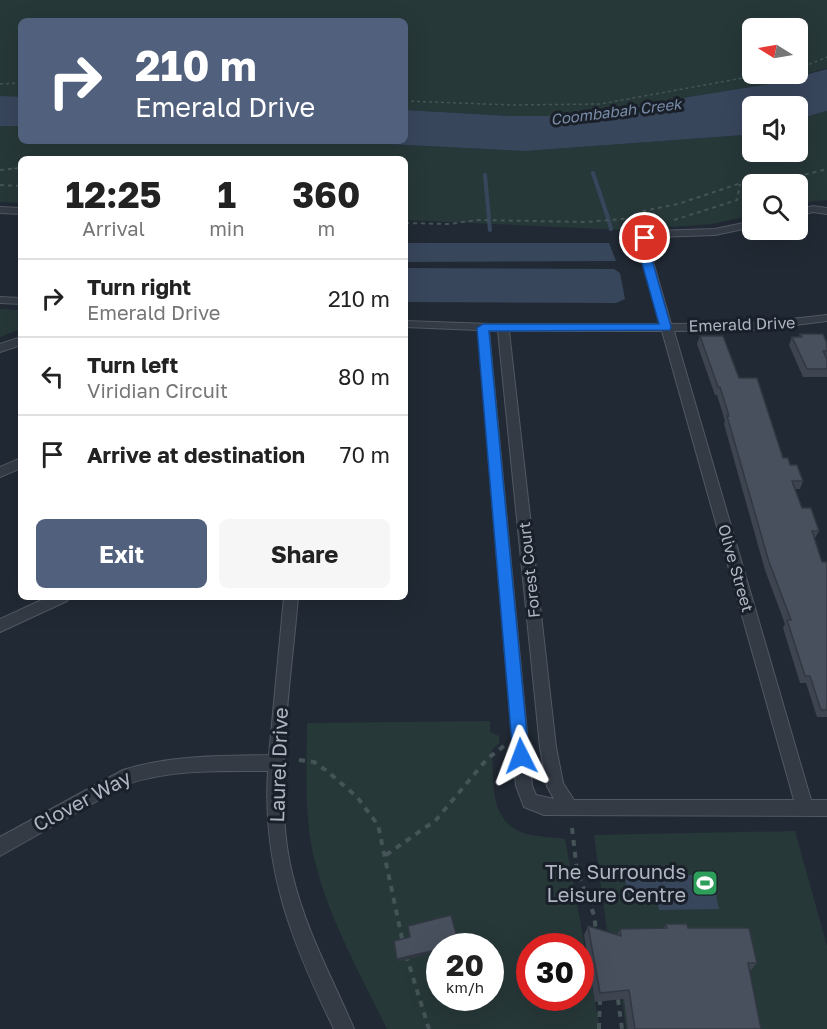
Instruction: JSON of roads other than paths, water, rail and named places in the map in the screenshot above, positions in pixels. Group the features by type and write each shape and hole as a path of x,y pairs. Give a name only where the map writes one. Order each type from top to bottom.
{"street":[{"path":"0,210 18,211"},
{"path":"808,210 827,211"},
{"name":"Olive Street","path":"742,226 715,232 661,234 645,238 644,249 806,808"},
{"path":"0,300 18,301"},
{"name":"Emerald Drive","path":"408,324 483,328 666,327 774,325 827,318"},
{"name":"Forest Court","path":"483,328 524,786 530,801 544,807 570,808 827,808"},
{"name":"Forest Court","path":"503,328 548,747 555,786 570,808"},
{"path":"0,348 18,342"},
{"path":"0,472 18,464"},
{"path":"0,626 56,600"},
{"name":"Laurel Drive","path":"291,600 274,810 278,848 296,920 308,952 344,1029"},
{"name":"Clover Way","path":"0,847 123,778 141,771 176,765 277,763"}],"water":[{"name":"Coombabah Creek","path":"827,69 827,111 808,116 808,96 742,96 742,135 525,151 388,144 408,144 408,110 511,116 572,116 769,84 808,84 808,74"},
{"path":"0,96 18,97 18,126 0,126"},
{"path":"408,243 609,243 616,261 408,262"},
{"path":"408,268 614,269 620,273 625,299 616,303 408,302"},
{"path":"625,875 712,875 719,909 659,910 656,895 627,894"}],"waterway":[{"path":"593,173 608,218"},
{"path":"485,175 489,218"},
{"path":"489,221 490,230"},
{"path":"609,221 611,229"}],"place":[{"name":"The Surrounds Leisure Centre","path":"705,883"}]}
